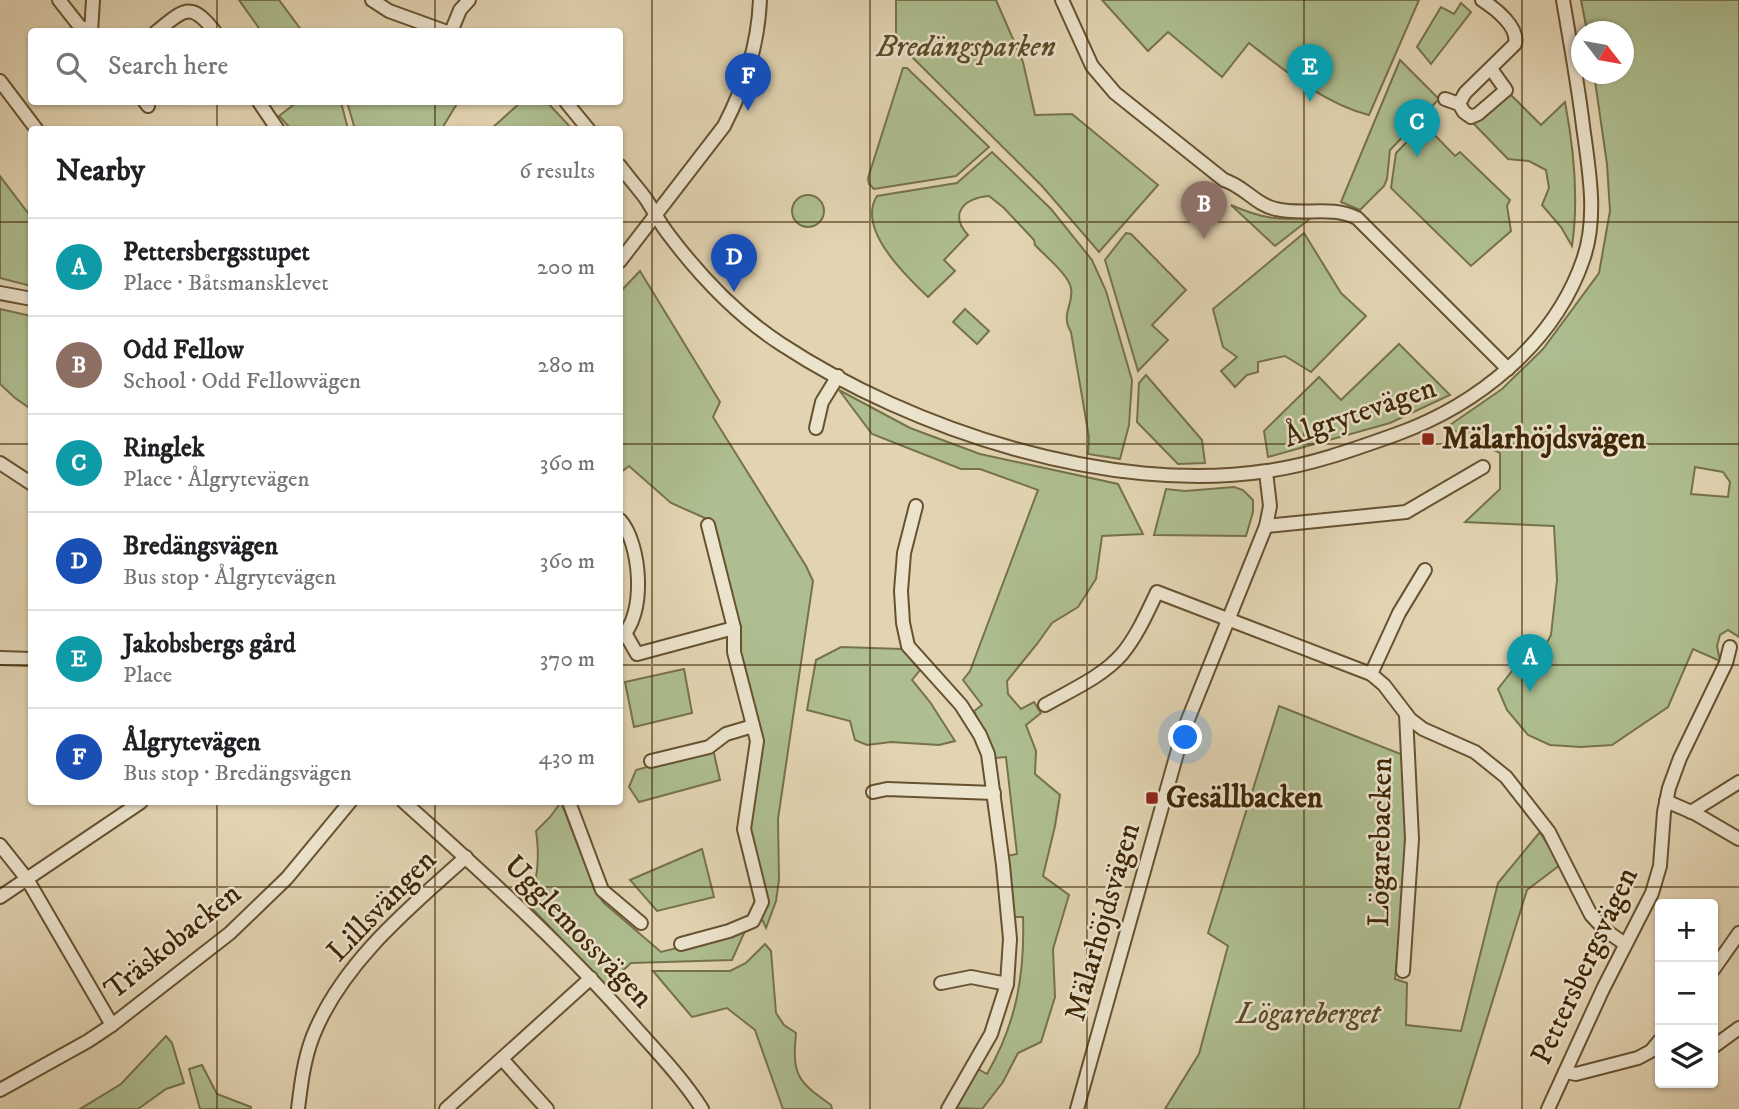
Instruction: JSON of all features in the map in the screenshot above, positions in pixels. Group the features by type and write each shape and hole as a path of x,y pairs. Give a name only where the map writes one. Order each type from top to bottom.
{"street":[{"path":"59,0 80,28"},
{"path":"91,28 93,0"},
{"path":"372,0 389,11 438,28"},
{"path":"451,28 460,10 469,0"},
{"path":"623,257 710,146 734,105 752,57 760,0"},
{"path":"1062,0 1092,66 1115,93 1224,180 1233,183 1264,205 1278,210 1333,211 1357,218 1508,369"},
{"path":"1459,104 1465,93 1515,44 1517,36 1490,5 1482,0"},
{"name":"Ålgrytevägen","path":"623,170 668,234 723,297 746,318 781,344 838,376 914,412 963,432 1024,451 1083,464 1157,475 1187,477 1298,466 1413,428 1448,412 1508,369 1559,309 1580,267 1589,237 1590,175 1563,0"},
{"path":"161,28 183,11 192,10 202,15 212,28"},
{"path":"1445,99 1459,104 1471,117 1478,114 1506,90 1491,69"},
{"path":"0,81 34,126"},
{"path":"260,105 275,126"},
{"path":"568,105 586,126"},
{"path":"0,293 28,298"},
{"path":"816,428 822,401 838,376"},
{"path":"0,463 28,481"},
{"path":"1266,526 1406,512 1483,467"},
{"name":"Mälarhöjdsvägen","path":"1077,1109 1183,732 1266,526 1270,506 1266,471"},
{"path":"916,506 905,545 901,591 903,624 908,646 961,705 980,735 988,754 1010,939 1007,984 991,1034 948,1109"},
{"path":"623,523 636,568 639,598 635,617 623,635"},
{"path":"681,944 729,931 752,921 762,902 744,829 757,741 734,652 734,628 708,525"},
{"path":"1371,674 1399,613 1425,570"},
{"path":"1045,705 1103,670 1120,656 1157,592 1371,674 1384,685 1406,714 1430,734 1485,758 1506,776 1549,832 1591,915 1605,930 1626,944"},
{"path":"623,637 637,654 734,628"},
{"name":"Pettersbergsvägen","path":"1548,1109 1626,944 1644,912 1657,879 1666,802 1680,758 1726,663 1730,646"},
{"path":"0,658 28,659"},
{"name":"Lögarebacken","path":"1403,971 1412,839 1406,714"},
{"path":"651,761 709,747 726,734 753,726"},
{"path":"1691,812 1739,782"},
{"path":"873,792 887,789 994,793"},
{"path":"1666,802 1691,812 1739,839"},
{"path":"0,898 137,805"},
{"name":"Träskobacken","path":"0,1090 80,1046 112,1025 248,918 294,870 348,805"},
{"name":"Ugglemossvägen","path":"407,805 466,857 591,978 681,1080 702,1109"},
{"path":"570,805 602,890 641,923"},
{"path":"0,845 27,880 112,1025"},
{"name":"Lillsvängen","path":"298,1109 310,1045 322,1018 338,993 382,935 466,857"},
{"path":"1718,963 1739,933"},
{"path":"941,983 971,977 1007,984"},
{"path":"446,1109 591,978"},
{"path":"1718,1043 1739,1028"},
{"path":"1565,1072 1576,1074 1655,1051"},
{"path":"502,1059 547,1109"}],"green space":[{"path":"239,0 279,0 300,28 259,28"},
{"name":"Bredängsparken","path":"896,0 996,0 1023,62 1035,115 1072,114 1158,185 1099,252 1042,186 896,41"},
{"path":"1102,0 1419,0 1369,115 1321,95 1249,43 1222,77 1168,32 1148,51"},
{"path":"1581,0 1739,0 1739,637 1728,630 1720,635 1717,646 1720,661 1693,649 1668,707 1612,745 1550,745 1528,735 1507,710 1498,689 1512,671 1539,658 1551,635 1557,580 1554,526 1465,522 1500,489 1500,453 1447,427 1502,389 1543,349 1599,273 1610,211 1607,164 1595,84 1634,84 1634,21 1585,21","holes":["1695,467 1723,472 1730,482 1728,497 1691,494"]},
{"path":"1461,3 1471,12 1431,64 1417,47 1441,7 1454,14"},
{"path":"1400,60 1439,99 1390,150 1384,186 1360,210 1341,202"},
{"path":"903,68 907,68 989,147 956,176 874,189 868,178"},
{"path":"1506,90 1541,125 1565,102 1574,174 1572,246 1561,227 1542,205 1549,188 1546,170 1529,161 1508,159 1473,123"},
{"path":"293,105 342,105 347,126 288,126 279,116"},
{"path":"348,105 456,105 443,126 354,126"},
{"path":"518,105 550,105 569,126 494,126"},
{"path":"1424,124 1455,156 1460,152 1510,200 1507,206 1511,231 1471,266 1391,188 1396,153"},
{"path":"992,152 1051,209 1092,260 1106,291 1132,380 1129,425 1120,459 1088,454 1089,437 1067,320 1071,294 1069,283 1004,208 989,196 973,200 962,208 959,220 968,235 944,260 955,271 928,297 897,265 878,237 872,209 877,196 957,183"},
{"path":"0,176 28,213 28,285 0,278"},
{"path":"808,195 819,200 824,211 819,222 808,227 797,222 792,211 797,200"},
{"path":"1231,205 1270,218 1311,218 1275,246"},
{"path":"1126,233 1131,234 1186,290 1152,325 1168,340 1138,371 1105,260"},
{"path":"1304,233 1341,293 1366,316 1311,372 1285,356 1258,362 1258,372 1247,375 1235,387 1221,371 1237,357 1223,347 1213,309"},
{"path":"640,271 720,402 713,417 813,581 778,819 779,880 776,901 766,928 761,917 749,829 761,748 740,655 739,625 714,522 671,503 629,466 623,471 623,289"},
{"path":"0,309 28,315 28,407 0,384"},
{"path":"965,309 989,331 977,344 953,322"},
{"path":"1399,344 1450,395 1390,423 1268,457 1264,431 1319,377 1341,400"},
{"path":"1146,375 1202,440 1205,463 1178,464 1137,422 1139,383"},
{"path":"839,390 910,428 980,454 1118,484 1143,534 1102,536 1096,579 1078,607 1052,623 1007,681 1008,694 1021,709 1034,702 1041,713 1026,725 1036,751 1035,774 1060,795 1043,876 1069,895 1053,949 1055,997 1041,1042 1018,1053 1003,1082 982,1109 956,1108 978,1069 987,1074 1012,1018 1020,979 1023,917 1013,917 1007,856 1017,854 1006,757 995,758 974,711 982,705 963,680 970,671 1038,490 980,469 961,469 872,434"},
{"path":"1234,487 1243,490 1253,500 1253,512 1246,536 1154,535 1166,489 1185,491"},
{"path":"841,647 902,649 920,670 912,680 955,741 939,745 891,742 867,745 855,740 850,721 807,710 816,660"},
{"path":"684,669 692,713 634,727 625,682"},
{"name":"Lögareberget","path":"1279,706 1403,755 1407,836 1395,979 1407,983 1406,1025 1461,1031 1498,883 1540,832 1560,865 1527,890 1459,1109 1165,1109 1199,1054 1228,946 1208,933"},
{"path":"713,749 720,780 639,802 629,787 636,770"},
{"path":"559,805 562,805 597,894 661,952 745,931 732,960 631,963 606,986 525,901 536,877 536,831"},
{"path":"702,849 714,897 657,911 630,880"},
{"path":"765,944 771,951 776,1013 784,1025 796,1033 795,1059 799,1076 811,1090 831,1105 832,1109 783,1109 755,1030 727,1008 692,1017 653,971 730,971 746,963"},
{"path":"166,1036 172,1043 184,1083 166,1089 138,1109 80,1109 121,1084"},
{"path":"202,1065 217,1094 251,1109 200,1109 189,1069"}],"place":[{"name":"Jakobsbergs gård","path":"1310,102"},
{"name":"Ålgrytevägen","path":"748,111"},
{"name":"Ringlek","path":"1417,157"},
{"name":"Odd Fellow","path":"1204,239"},
{"name":"Bredängsvägen","path":"734,292"},
{"name":"Mälarhöjdsvägen","path":"1428,439"},
{"name":"Pettersbergsstupet","path":"1530,692"},
{"name":"Gesällbacken","path":"1152,798"}]}
